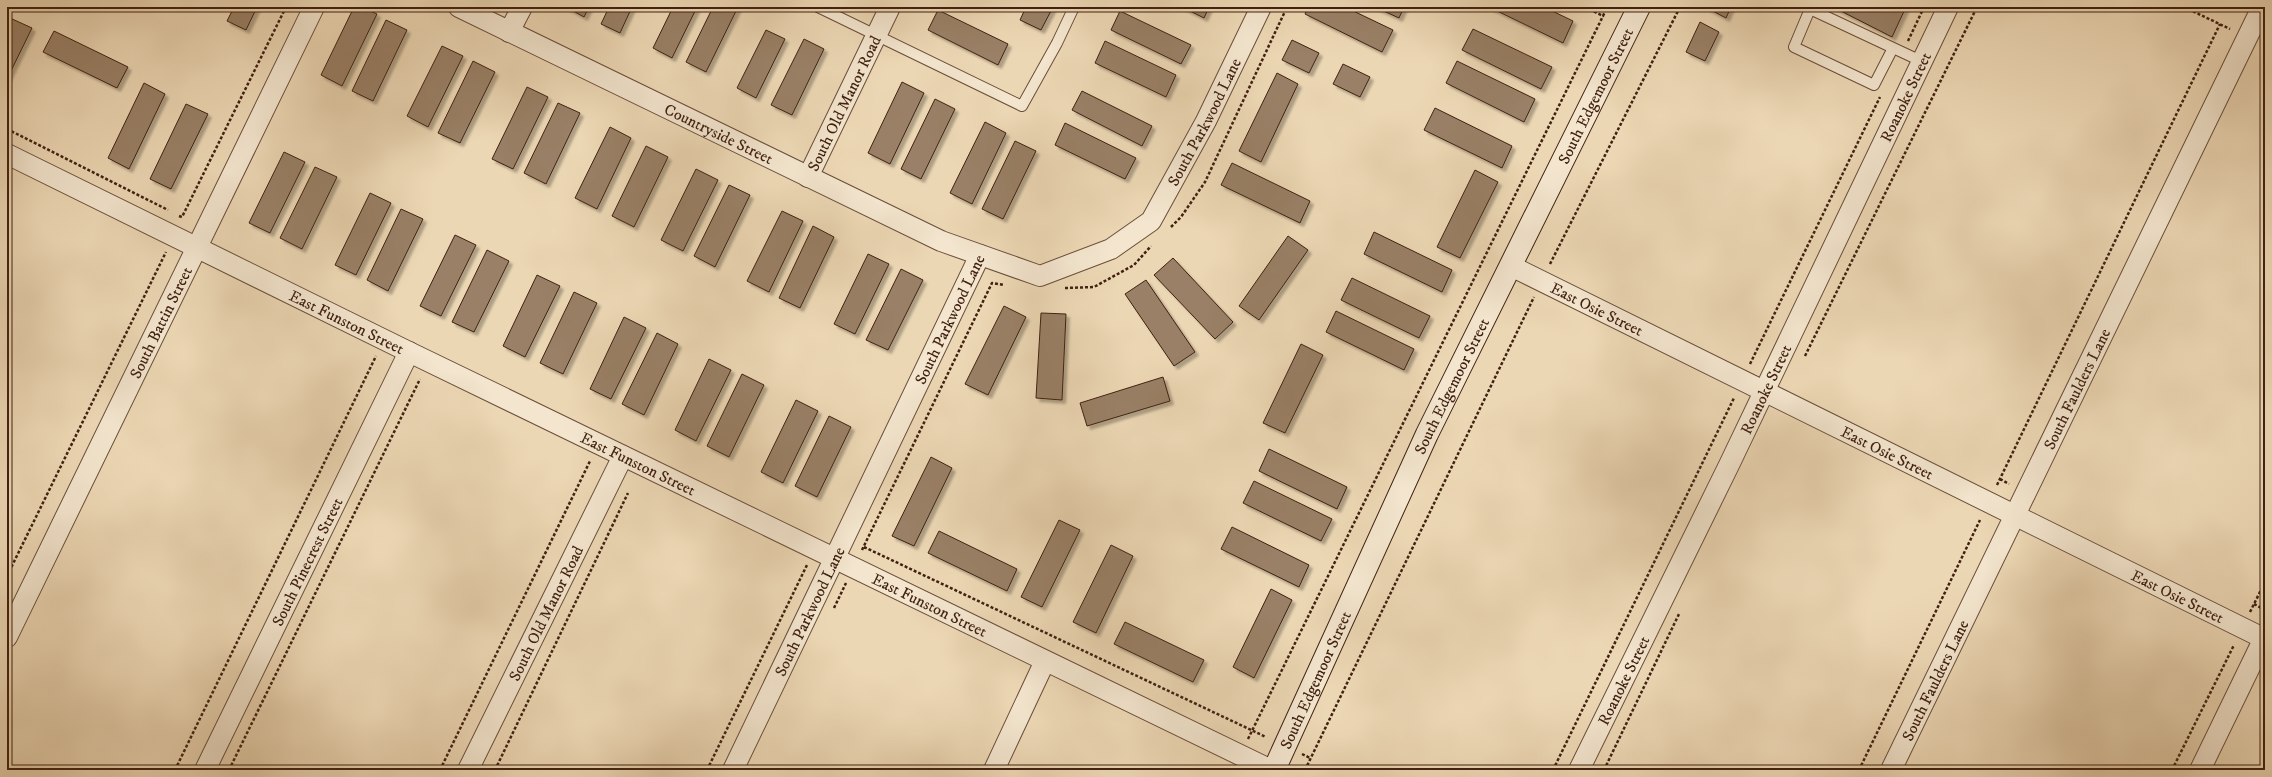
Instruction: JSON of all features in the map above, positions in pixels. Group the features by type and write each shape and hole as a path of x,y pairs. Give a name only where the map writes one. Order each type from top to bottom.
{"street":[{"name":"South Battin Street","path":"7,637 314,7"},
{"name":"Countryside Street","path":"459,7 941,241 980,255"},
{"path":"509,32 522,7"},
{"name":"South Old Manor Road","path":"808,177 890,7"},
{"name":"South Parkwood Lane","path":"733,770 980,255 1040,276 1111,249 1151,221 1206,121 1261,7"},
{"name":"South Edgemoor Street","path":"1273,770 1427,434 1639,7"},
{"name":"Roanoke Street","path":"1580,770 1948,7"},
{"name":"South Faulders Lane","path":"1891,770 2262,7"},
{"name":"East Funston Street","path":"7,154 409,352 1273,770"},
{"name":"East Osie Street","path":"1511,266 2264,638"},
{"name":"South Pinecrest Street","path":"205,770 409,352"},
{"name":"South Old Manor Road","path":"468,770 623,456"},
{"path":"2200,770 2264,638"},
{"path":"994,770 1045,661"}],"lane":[{"path":"818,7 1022,106 1057,43 1074,7"},
{"path":"1894,48 1874,85 1794,47 1810,9 1894,48 1921,61"}],"path":[{"path":"7,576 286,7"},
{"path":"1167,231 1181,217 1205,182 1287,7"},
{"path":"1585,7 1603,16"},
{"path":"1240,755 1607,7"},
{"path":"1305,770 1542,281 1680,7"},
{"path":"2184,7 2248,38"},
{"path":"1859,770 2220,24"},
{"path":"7,129 182,217"},
{"path":"1064,288 1094,287 1134,265 1152,245"},
{"path":"831,614 992,283 1006,286"},
{"path":"175,770 378,352"},
{"path":"229,770 422,374"},
{"path":"440,770 592,457"},
{"path":"495,770 629,491"},
{"path":"864,547 1310,758"},
{"path":"707,770 808,562"},
{"path":"2172,770 2265,582"},
{"path":"2254,604 2265,610"}],"building":[{"path":"234,7 257,7 246,30 227,21"},
{"path":"354,7 362,7 377,14 342,86 321,75"},
{"path":"566,7 589,7 584,17"},
{"path":"609,7 632,7 620,33 601,24"},
{"path":"673,7 697,7 672,58 653,48"},
{"path":"713,7 738,7 706,72 686,62"},
{"path":"1026,7 1053,7 1041,30 1020,20"},
{"path":"1182,7 1209,7 1204,18"},
{"path":"1308,7 1345,7 1393,30 1382,52 1305,14"},
{"path":"1375,7 1404,7 1399,18"},
{"path":"1489,7 1544,7 1573,21 1563,43"},
{"path":"1705,7 1731,7 1726,18"},
{"path":"1833,7 1906,7 1892,37"},
{"path":"938,10 1008,44 998,65 928,30"},
{"path":"1120,11 1191,45 1181,64 1111,30"},
{"path":"10,18 32,28 7,79 7,25"},
{"path":"386,20 407,30 373,101 352,91"},
{"path":"1700,22 1719,32 1705,61 1686,52"},
{"path":"1473,29 1552,67 1541,89 1462,50"},
{"path":"766,30 785,39 756,98 737,88"},
{"path":"54,31 128,67 117,88 43,52"},
{"path":"804,39 824,49 792,115 771,105"},
{"path":"1292,40 1319,53 1309,73 1282,60"},
{"path":"1105,41 1176,75 1166,97 1095,63"},
{"path":"442,46 463,56 428,127 407,116"},
{"path":"473,61 495,72 460,143 438,133"},
{"path":"1457,61 1535,99 1524,122 1446,83"},
{"path":"1343,64 1370,77 1360,97 1333,84"},
{"path":"1277,73 1298,84 1261,162 1239,151"},
{"path":"902,82 924,93 890,164 868,153"},
{"path":"144,83 165,94 129,169 108,158"},
{"path":"527,87 548,97 513,169 492,159"},
{"path":"1082,91 1152,126 1142,146 1072,110"},
{"path":"935,99 955,109 921,179 901,169"},
{"path":"558,103 580,113 546,184 524,173"},
{"path":"186,104 208,114 171,189 150,179"},
{"path":"1435,108 1512,146 1502,168 1424,130"},
{"path":"985,122 1006,133 972,204 950,193"},
{"path":"1065,123 1136,158 1125,179 1055,145"},
{"path":"610,127 631,138 597,209 575,198"},
{"path":"1015,141 1036,151 1003,219 982,209"},
{"path":"646,146 668,157 634,227 612,216"},
{"path":"284,152 305,162 270,233 249,223"},
{"path":"1232,163 1310,201 1300,223 1221,185"},
{"path":"315,167 337,177 302,249 280,238"},
{"path":"696,169 718,180 683,251 661,240"},
{"path":"1475,170 1498,182 1460,258 1437,247"},
{"path":"729,185 750,195 715,267 694,256"},
{"path":"370,193 391,203 356,275 335,265"},
{"path":"401,209 423,219 388,291 367,280"},
{"path":"782,211 803,221 769,292 747,281"},
{"path":"813,226 834,237 800,308 779,298"},
{"path":"1374,232 1452,270 1442,292 1364,254"},
{"path":"455,235 476,245 441,316 420,306"},
{"path":"1288,236 1308,250 1259,320 1239,306"},
{"path":"487,250 509,261 474,332 452,322"},
{"path":"868,254 889,264 855,334 834,324"},
{"path":"1173,258 1233,322 1215,339 1154,275"},
{"path":"901,269 923,280 888,350 866,340"},
{"path":"537,275 560,286 525,357 503,346"},
{"path":"1352,278 1430,316 1419,338 1341,300"},
{"path":"1146,280 1195,352 1174,366 1125,294"},
{"path":"574,292 597,303 563,374 540,363"},
{"path":"1004,306 1026,317 988,395 965,384"},
{"path":"1336,311 1414,349 1404,370 1326,332"},
{"path":"1041,313 1066,314 1062,400 1036,398"},
{"path":"624,317 646,328 611,399 590,389"},
{"path":"657,333 678,344 644,415 622,404"},
{"path":"1301,344 1323,355 1285,433 1263,423"},
{"path":"709,359 731,370 696,441 675,430"},
{"path":"742,374 764,385 729,457 707,446"},
{"path":"1163,377 1170,401 1087,426 1080,403"},
{"path":"796,400 818,411 783,483 761,472"},
{"path":"829,416 851,427 817,497 795,486"},
{"path":"1269,449 1347,487 1337,509 1259,471"},
{"path":"931,457 952,468 914,546 892,536"},
{"path":"1254,481 1332,519 1321,541 1243,503"},
{"path":"1059,520 1080,530 1042,607 1021,597"},
{"path":"1232,527 1309,565 1299,587 1221,549"},
{"path":"939,531 1017,569 1007,591 928,553"},
{"path":"1111,545 1133,556 1096,633 1073,622"},
{"path":"1271,589 1292,600 1254,678 1233,667"},
{"path":"1125,622 1204,660 1193,682 1114,644"}]}
